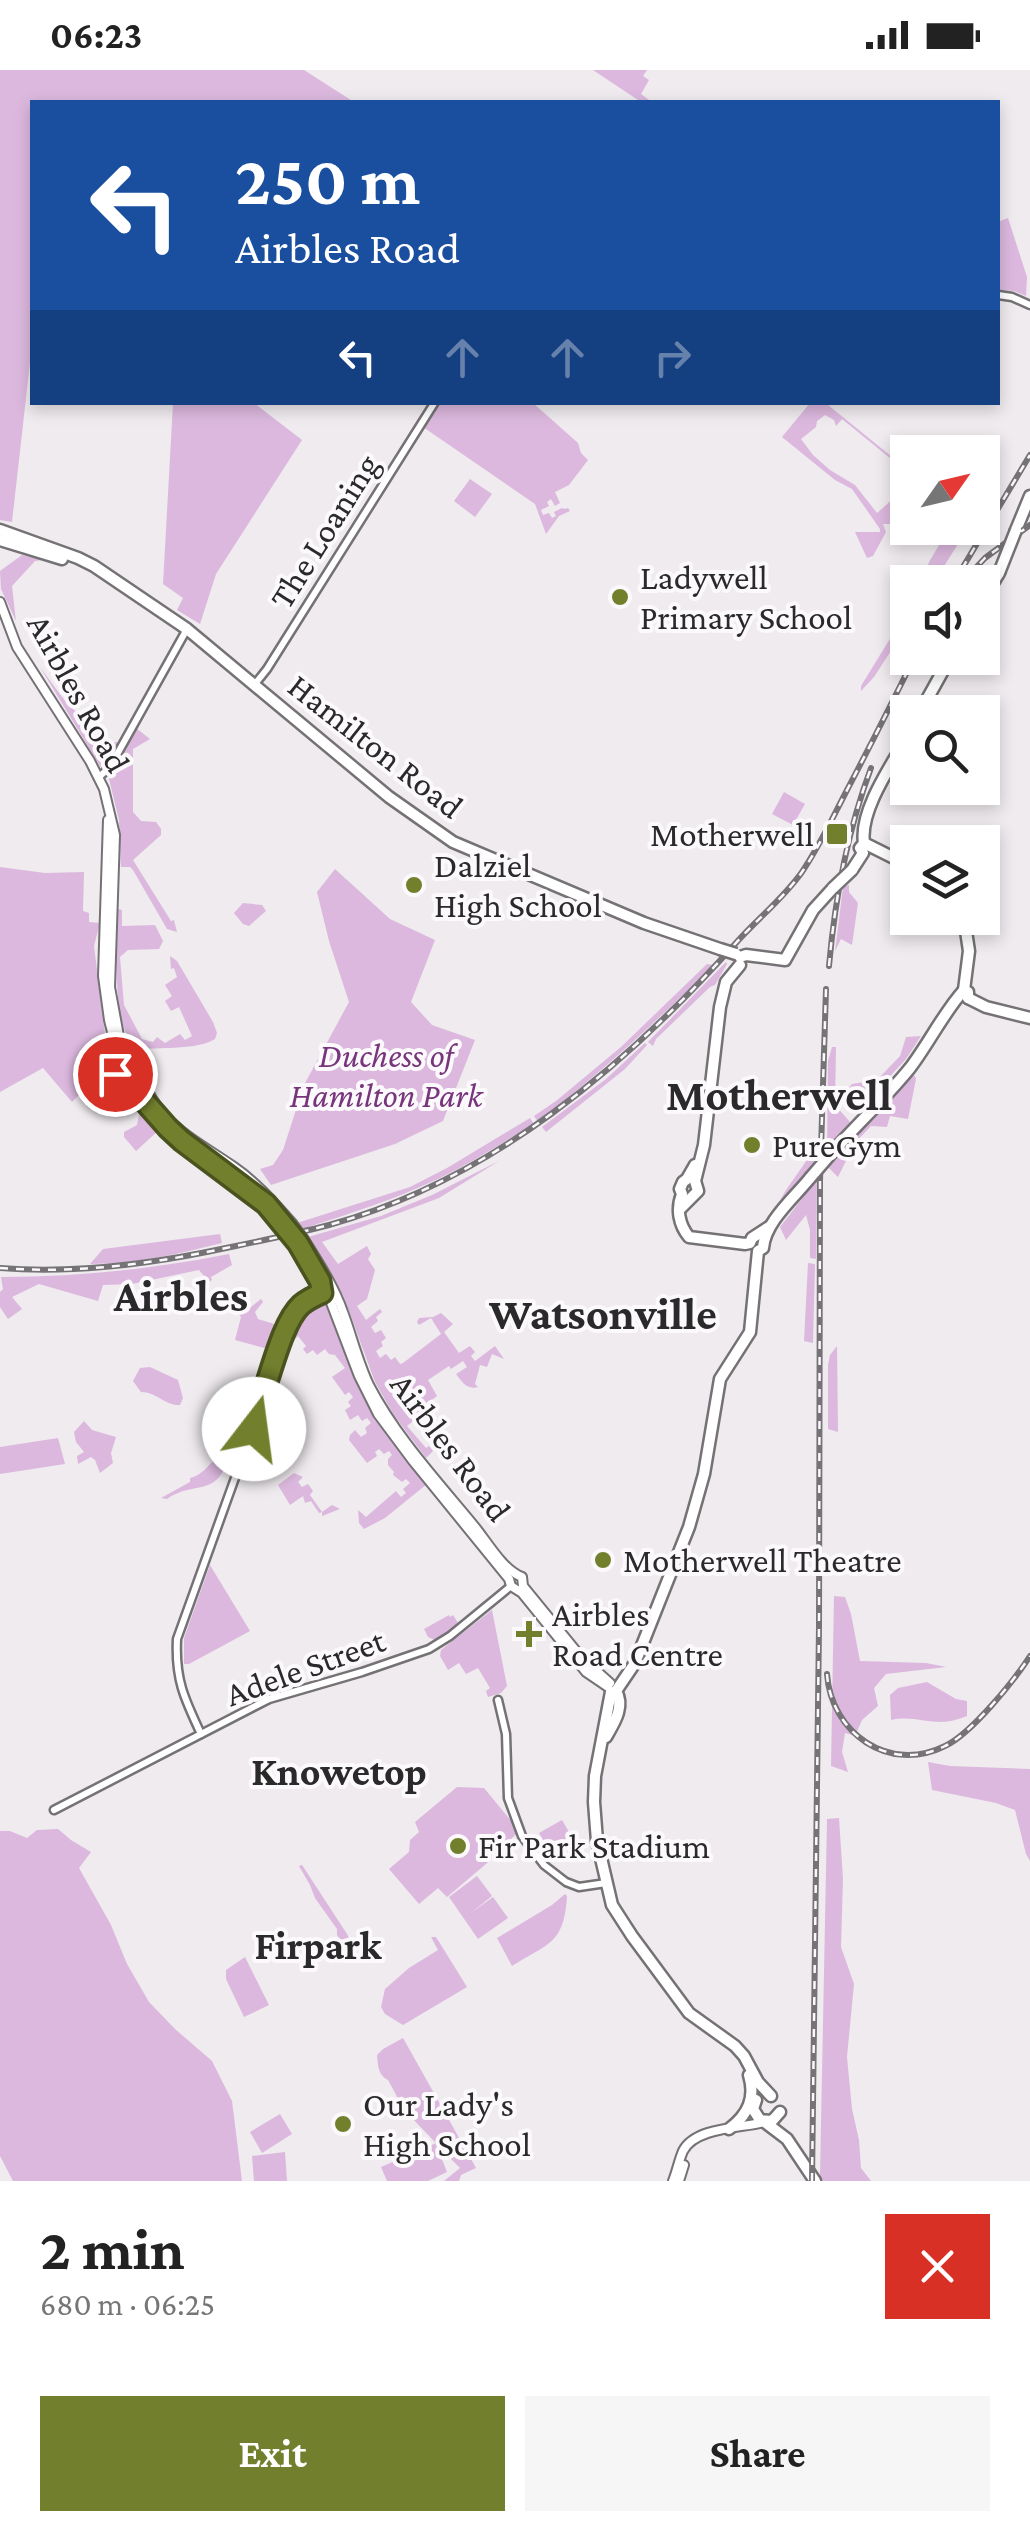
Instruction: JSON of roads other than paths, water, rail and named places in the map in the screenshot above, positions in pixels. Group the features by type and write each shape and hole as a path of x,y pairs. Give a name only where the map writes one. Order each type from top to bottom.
{"main road":[{"path":"1000,574 1030,496"},
{"name":"Hamilton Road","path":"0,530 94,566 187,629 398,804 453,842 742,960"},
{"name":"Hamilton Road","path":"0,540 69,561 113,581"},
{"name":"Airbles Road","path":"0,602 18,647 99,777 109,810 115,835 110,987 119,1036 137,1059 147,1094 195,1142 237,1169 270,1198 326,1274 326,1290 344,1312 365,1376 387,1416 515,1583 613,1687"},
{"path":"756,1242 694,1240 681,1224 680,1209 685,1196 694,1197 698,1190 691,1180 703,1153 726,982 742,960 786,960 812,910 852,870 866,848 866,817 890,771"},
{"name":"Airbles Road","path":"109,810 103,976 115,1044 113,1070 168,1128 288,1224"},
{"path":"866,848 890,858"},
{"path":"787,2139 779,2102 754,2075 740,2051 698,2021 680,2002 618,1915 597,1841 595,1776 600,1748 620,1708 620,1697 613,1687 629,1674 698,1502 720,1378 750,1332 756,1242 908,1070 946,1013 964,996 966,935"},
{"path":"964,996 986,1007 1030,1018"},
{"path":"112,1062 118,1054 128,1052"},
{"path":"121,1078 131,1078 138,1070"},
{"path":"733,2128 744,2115 752,2094 752,2081 740,2051"},
{"path":"754,2075 756,2118 787,2139 815,2181"},
{"path":"733,2128 764,2096 771,2096"},
{"path":"676,2181 688,2151 701,2136 775,2120 780,2112"}],"street":[{"path":"1000,295 1030,305"},
{"name":"The Loaning","path":"255,684 432,405"},
{"path":"99,777 110,767 187,629"},
{"path":"201,1734 184,1698 176,1666 178,1639 240,1464 249,1430 244,1420 254,1416 294,1314 302,1304 326,1290"},
{"name":"Adele Street","path":"54,1810 269,1699 429,1649 515,1583"},
{"path":"498,1700 506,1734 508,1798 522,1836 544,1865 566,1882 586,1888 606,1883"}],"railway":[{"path":"964,565 1030,455"},
{"path":"978,565 1030,525"},
{"path":"0,1268 57,1270 142,1263 329,1225 388,1205 500,1149 552,1114 648,1033 795,882 825,833 905,675"},
{"path":"829,966 843,866 871,768"},
{"path":"812,2181 820,1181 826,989"},
{"path":"827,1674 839,1714 851,1730 866,1743 904,1755 924,1753 955,1740 979,1719 1030,1656"}],"place":[{"name":"Ladywell Primary School","path":"620,597"},
{"name":"Motherwell","path":"837,834"},
{"name":"Dalziel High School","path":"414,885"},
{"name":"PureGym","path":"752,1145"},
{"name":"Motherwell Theatre","path":"603,1560"},
{"name":"Airbles Road Centre","path":"529,1634"},
{"name":"Fir Park Stadium","path":"458,1846"},
{"name":"Our Lady's High School","path":"343,2124"}],"district":[{"name":"Motherwell","path":"779,1094"},
{"name":"Airbles","path":"181,1295"},
{"name":"Watsonville","path":"603,1313"},
{"name":"Knowetop","path":"339,1771"},
{"name":"Firpark","path":"318,1945"}],"park label":[{"name":"Duchess of Hamilton Park","path":"386,1075"}]}
